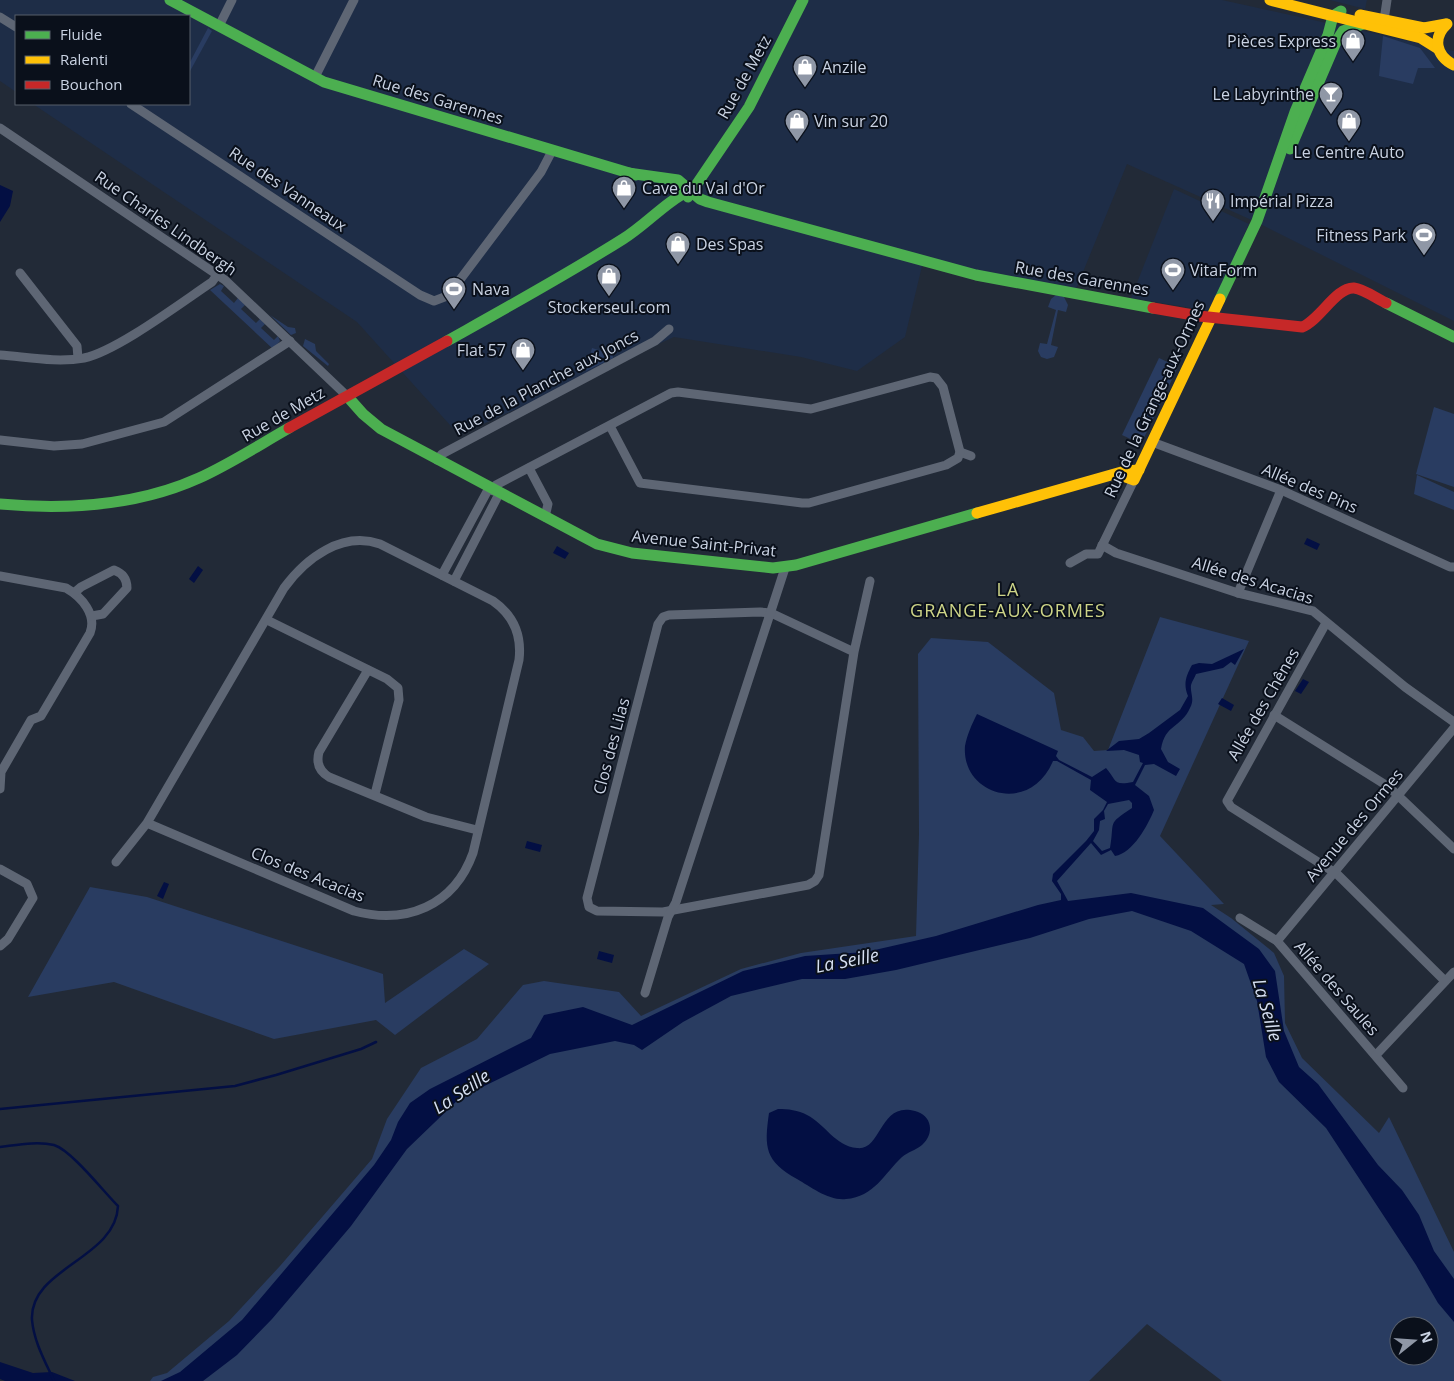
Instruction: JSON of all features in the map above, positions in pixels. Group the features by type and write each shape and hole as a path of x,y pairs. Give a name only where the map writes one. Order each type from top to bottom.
{"street":[{"name":"Rue des Garennes","path":"170,0 315,77 334,85 628,173 678,180 708,202 942,267 1074,294 1211,317 1306,326 1315,320 1341,292 1348,288 1355,288 1454,337"},
{"path":"219,26 232,0"},
{"path":"315,77 354,0"},
{"name":"Rue de Metz","path":"0,504 38,508 91,506 123,501 174,488 222,467 560,278 625,238 647,223 680,195 691,190 750,108 803,0"},
{"path":"1270,0 1424,28 1451,20"},
{"path":"1304,0 1363,24 1421,38 1437,48 1446,61 1454,65"},
{"path":"1384,20 1387,0"},
{"name":"Rue de la Grange-aux-Ormes","path":"1264,203 1295,112 1337,13"},
{"path":"0,17 15,27"},
{"path":"1437,48 1438,34 1451,20"},
{"name":"Rue de la Grange-aux-Ormes","path":"1102,545 1282,168 1336,42 1343,31 1363,24"},
{"name":"Rue des Vanneaux","path":"133,105 427,300 436,301 447,296 541,172 552,151"},
{"name":"Rue Charles Lindbergh","path":"0,128 225,280 347,396"},
{"path":"20,274 77,346 78,358"},
{"path":"0,355 59,359 84,358 116,344 212,282 217,275"},
{"name":"Rue de la Planche aux Joncs","path":"437,460 442,454 655,341 669,329"},
{"path":"0,440 54,446 82,444 164,422 290,341"},
{"path":"454,581 496,485 671,393 678,392 811,409 930,377 936,378 943,387 960,452 958,458 946,465 809,503 802,503 640,483 610,426"},
{"name":"Avenue Saint-Privat","path":"347,396 361,413 381,429 586,540 620,550 785,568 1118,474 1136,475"},
{"name":"Allée des Pins","path":"1152,442 1281,490 1450,567 1454,567"},
{"path":"960,452 970,456"},
{"path":"529,468 548,504 544,517"},
{"path":"1238,593 1281,490"},
{"path":"442,575 493,491"},
{"name":"Clos des Acacias","path":"116,862 147,823 284,588 295,574 316,556 342,542 352,540 371,541 454,581 500,606 513,621 520,643 519,660 470,862 451,889 425,908 405,915 384,917 354,911 147,823"},
{"path":"1070,563 1086,554 1098,554 1102,545"},
{"name":"Allée des Acacias","path":"1102,545 1116,553 1238,593 1313,611 1405,687 1454,722"},
{"path":"645,993 668,917 672,910 785,568"},
{"path":"74,593 81,586 114,570 120,572 127,582 127,588 102,614 92,616"},
{"path":"0,576 57,586 74,593 92,616 90,633 40,716 31,720 1,772 0,789"},
{"name":"Clos des Lilas","path":"854,652 771,613 669,615 663,617 658,624 587,898 589,907 597,911 672,910 808,885 818,878 854,652 870,581"},
{"path":"267,620 393,683 400,692 375,794"},
{"name":"Allée des Chênes","path":"1326,623 1227,801 1231,806 1334,872"},
{"path":"368,670 319,752 318,759 321,770 326,775 426,817 477,830"},
{"path":"1274,716 1398,794 1454,849"},
{"name":"Avenue des Ormes","path":"1276,941 1454,728"},
{"path":"0,869 27,884 33,898 8,939 0,946"},
{"path":"1334,872 1445,981"},
{"name":"Allée des Saules","path":"1240,918 1276,941 1376,1055 1402,1088"},
{"path":"1376,1055 1454,972"}],"shaded area":[{"path":"0,0 1222,0 1454,51 1454,321 1256,222 1127,164 1074,294 923,262 905,337 857,371 801,357 674,337 459,435 357,322 34,105 190,105 190,15 15,15 15,91 0,81"},
{"path":"1330,0 1367,0 1365,9"},
{"path":"208,28 212,31 190,71 190,62"},
{"path":"1383,36 1420,48 1435,68 1418,68 1413,84 1379,76"},
{"path":"1174,189 1249,224 1210,311 1131,298"},
{"path":"220,284 224,286 221,291 234,303 238,298 245,305 241,309 256,323 260,319 265,324 261,328 274,340 278,336 280,341 273,349 210,290"},
{"path":"1056,295 1064,297 1068,305 1066,312 1058,310 1051,345 1058,347 1054,357 1047,359 1041,357 1038,351 1040,343 1047,344 1056,310 1048,307 1051,299"},
{"path":"270,315 288,327 295,328 296,333 291,335"},
{"path":"305,339 315,344 316,351 329,364 328,366 303,346"},
{"path":"592,348 605,352 612,348 613,358 586,371"},
{"path":"1159,358 1178,367 1141,444 1122,435"},
{"path":"1434,407 1454,414 1454,487 1416,474"},
{"path":"1417,475 1454,492 1454,510 1414,494"},
{"path":"1160,617 1249,641 1160,836 1224,904 1211,905 1231,918 1274,953 1284,976 1285,1023 1302,1058 1379,1133 1389,1117 1454,1252 1454,1381 1222,1381 1147,1324 1089,1381 150,1381 153,1377 167,1373 229,1321 280,1266 372,1159 387,1119 421,1068 477,1039 523,985 544,981 619,992 641,1016 741,969 801,953 916,936 919,834 918,654 931,638 988,642 1054,693 1061,730 1083,737 1094,751 1108,750"},
{"path":"90,887 147,897 383,974 385,1003 464,949 489,964 395,1035 376,1020 274,1039 114,982 28,997"}],"water":[{"path":"0,185 13,191 10,206 0,222"},
{"path":"1307,538 1320,544 1317,550 1304,544"},
{"path":"557,546 569,553 565,559 553,553"},
{"path":"198,566 203,570 194,583 189,579"},
{"name":"La Seille","path":"1244,649 1235,665 1231,662 1223,668 1196,674 1191,685 1192,699 1190,708 1166,735 1161,749 1168,762 1180,769 1176,776 1154,764 1145,765 1135,785 1149,796 1154,810 1139,838 1128,850 1115,856 1111,850 1101,855 1091,843 1057,881 1068,901 1131,893 1203,908 1259,949 1275,971 1284,1031 1299,1067 1318,1084 1378,1165 1402,1190 1419,1215 1434,1251 1454,1279 1454,1322 1438,1303 1416,1265 1326,1128 1279,1082 1266,1057 1257,1001 1244,964 1191,931 1132,911 1089,919 1030,938 896,970 845,979 802,979 731,996 683,1022 642,1050 634,1045 615,1041 550,1054 460,1098 407,1149 351,1226 272,1319 237,1355 203,1381 161,1381 180,1372 242,1320 374,1165 391,1140 398,1122 410,1103 430,1089 531,1038 544,1015 583,1007 632,1025 743,971 805,956 866,952 936,936 1038,905 1061,900 1061,894 1052,881 1053,874 1094,831 1094,819 1103,810 1107,802 1090,790 1091,780 1057,761 1053,761 1042,778 1029,789 1014,793 999,792 985,787 974,777 967,763 965,746 977,714 1058,751 1056,756 1059,760 1092,777 1106,768 1116,781 1121,783 1133,782 1143,763 1140,762 1139,755 1124,750 1106,751 1119,741 1139,739 1180,710 1188,696 1186,680 1192,665 1199,663 1212,664","holes":["1129,800 1132,803 1132,808 1113,824 1110,848 1102,851 1093,841 1099,830 1100,821 1105,819 1104,811 1108,804"]},
{"path":"1303,679 1309,682 1301,694 1295,691"},
{"path":"1222,698 1234,705 1231,711 1218,704"},
{"path":"527,841 542,845 540,852 525,848"},
{"path":"164,882 169,884 163,899 157,896"},
{"path":"599,951 614,955 612,963 597,959"},
{"path":"778,1109 804,1113 842,1143 857,1148 865,1147 872,1142 887,1119 894,1113 903,1110 921,1113 928,1121 930,1130 926,1141 902,1157 878,1184 864,1194 840,1199 827,1196 814,1189 786,1172 773,1159 767,1145 767,1125 769,1113"},
{"path":"0,1362 33,1373 52,1372 75,1381 5,1381 0,1379"}],"waterway":[{"path":"0,1109 235,1086 361,1049 376,1042"},
{"path":"0,1147 41,1143 61,1148 78,1163 118,1206 114,1224 103,1239 89,1252 57,1275 44,1288 35,1302 32,1320 35,1336 54,1381"}],"traffic: fast":[{"path":"170,0 324,82 636,175"},
{"path":"688,197 749,107 803,0"},
{"path":"1220,299 1257,221 1295,112 1328,35 1333,16 1341,11"},
{"path":"1290,149 1336,42 1343,31 1363,24"},
{"path":"628,173 678,180 700,199 708,202 976,275 1153,308"},
{"path":"447,341 536,291 632,233 673,200 691,190"},
{"path":"1386,303 1454,337"},
{"path":"347,396 363,414 381,429 597,544 632,553 773,568 796,565 977,513"},
{"path":"0,504 76,506 101,504 151,495 211,473 289,428"}],"traffic: slow":[{"path":"1270,0 1421,38 1437,48"},
{"path":"1360,15 1424,28 1446,24"},
{"path":"1447,24 1439,35 1438,46 1443,57 1454,65"},
{"path":"1118,474 1134,480 1220,299"},
{"path":"977,513 1125,471 1139,470"}],"traffic: jam":[{"path":"1153,308 1199,316 1302,327 1315,318 1334,298 1347,289 1362,290 1386,303"},
{"path":"289,428 447,341"}],"place":[{"name":"Pièces Express","path":"1353,62"},
{"name":"Anzile","path":"805,88"},
{"name":"Le Labyrinthe","path":"1331,115"},
{"name":"Vin sur 20","path":"797,142"},
{"name":"Le Centre Auto","path":"1349,142"},
{"name":"Cave du Val d'Or","path":"624,209"},
{"name":"Impérial Pizza","path":"1213,222"},
{"name":"Fitness Park","path":"1424,256"},
{"name":"Des Spas","path":"678,265"},
{"name":"VitaForm","path":"1173,291"},
{"name":"Stockerseul.com","path":"609,297"},
{"name":"Nava","path":"454,310"},
{"name":"Flat 57","path":"523,371"}],"district":[{"name":"LA GRANGE-AUX-ORMES","path":"1008,599"}]}
